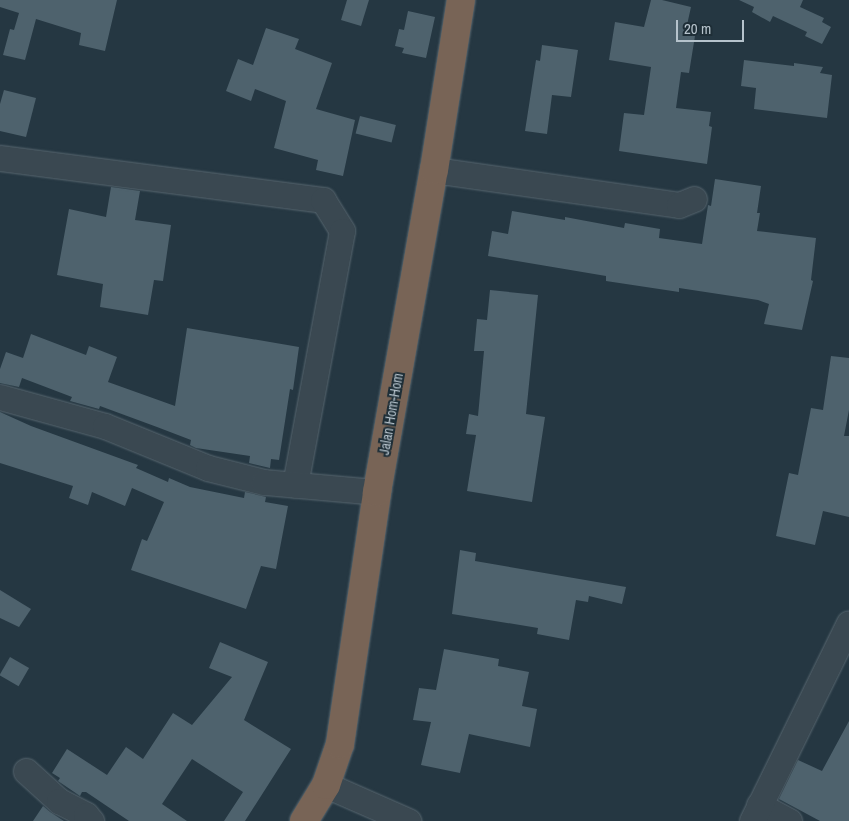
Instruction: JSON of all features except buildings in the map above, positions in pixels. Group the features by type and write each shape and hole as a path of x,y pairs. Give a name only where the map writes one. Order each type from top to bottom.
{"highway":[{"name":"Jalan Hom-Hom","path":"304,821 326,785 340,744 377,492 434,170 461,0"}],"street":[{"path":"0,158 323,200 342,231 296,485"},
{"path":"434,170 679,205 694,199"},
{"path":"0,397 104,426 208,468 264,482 377,492"},
{"path":"788,821 756,813 849,623"},
{"path":"26,771 59,800 86,815 91,821"},
{"path":"326,785 408,821"}]}
